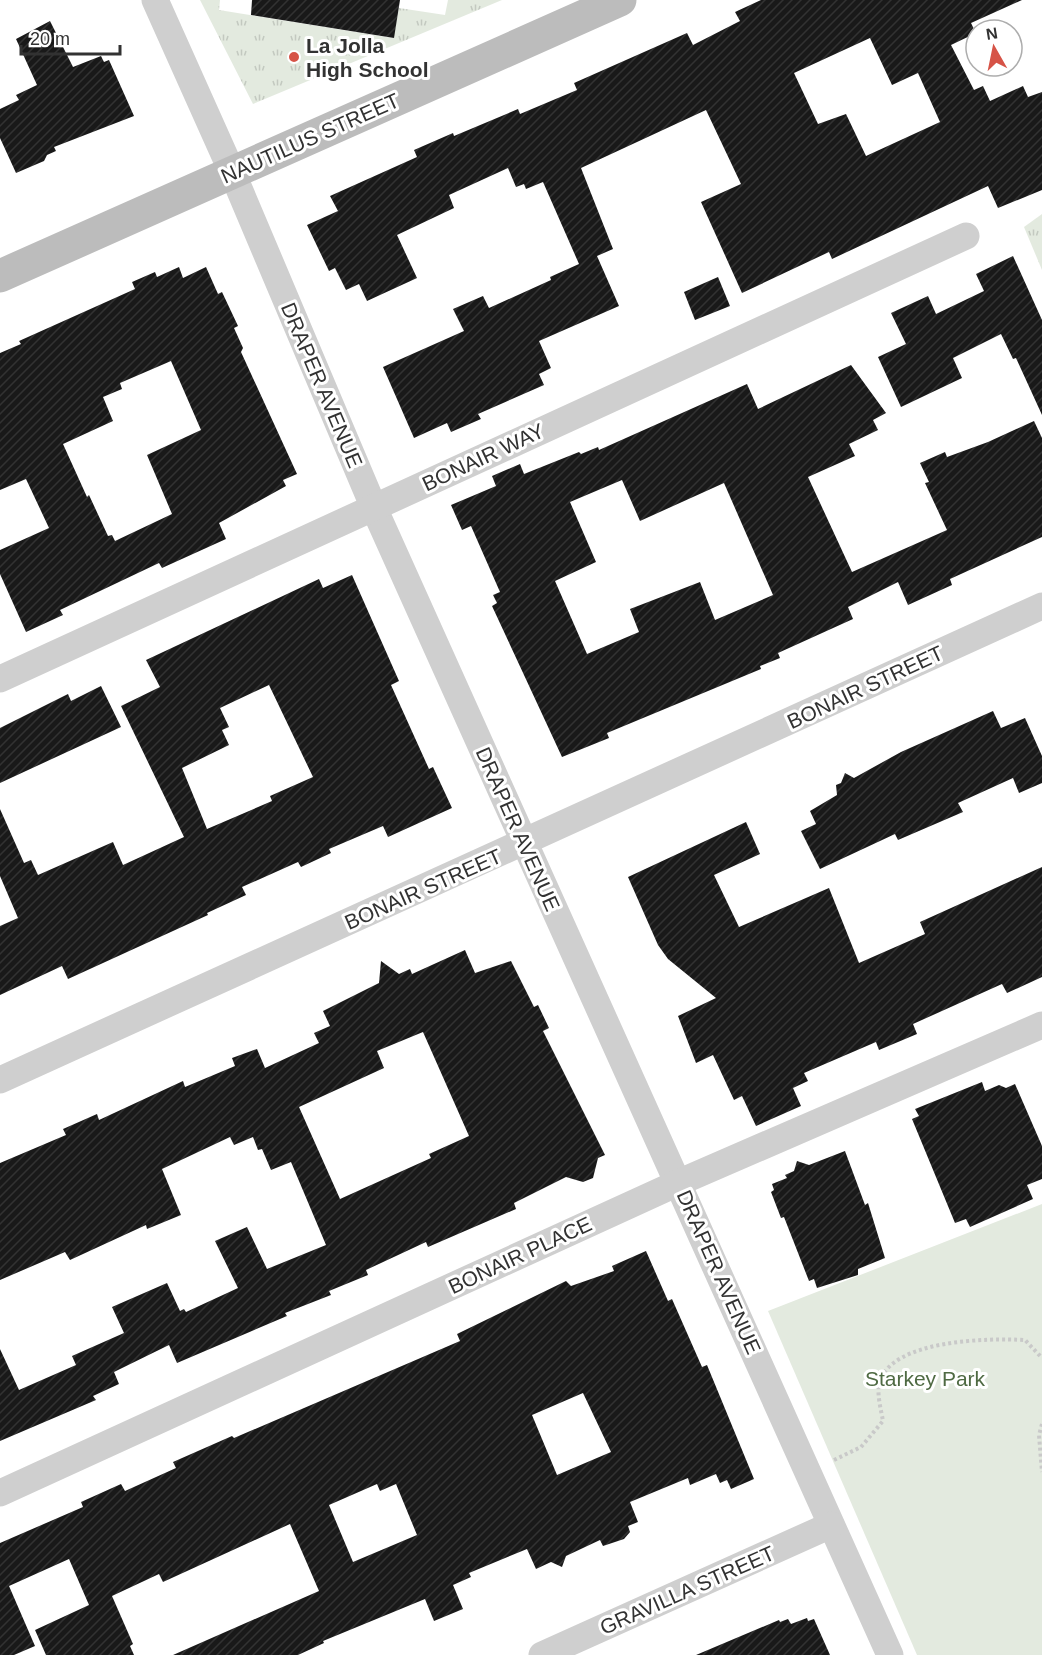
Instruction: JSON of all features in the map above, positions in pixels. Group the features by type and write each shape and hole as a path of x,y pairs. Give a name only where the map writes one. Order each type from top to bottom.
{"main road":[{"name":"NAUTILUS STREET","path":"0,276 620,0"}],"street":[{"name":"DRAPER AVENUE","path":"155,0 232,172 374,508 524,844 680,1182 890,1655"},
{"name":"BONAIR WAY","path":"0,679 966,236"},
{"name":"BONAIR STREET","path":"0,1080 524,844 1042,606"},
{"name":"BONAIR PLACE","path":"0,1493 680,1182 1042,1025"},
{"name":"GRAVILLA STREET","path":"542,1655 831,1525"}],"path":[{"path":"808,1472 861,1447 883,1421 879,1386 885,1370 921,1349 961,1341 1025,1340 1042,1358"},
{"path":"1042,1424 1039,1435 1042,1472"}],"green space":[{"name":"La Jolla High School","path":"200,0 220,0 219,10 393,38 399,8 445,15 448,0 502,0 253,104"},
{"path":"1042,214 1042,270 1024,227"},
{"name":"Starkey Park","path":"1042,1204 1042,1655 917,1655 768,1311"}],"building":[{"path":"252,0 400,0 394,38 251,15"},
{"path":"761,0 1022,0 982,18 964,18 964,39 951,45 964,70 964,78 968,78 974,90 983,86 990,101 1023,86 1028,97 1042,92 1042,190 998,208 988,186 832,259 829,252 742,293 701,202 741,184 706,110 581,168 613,249 597,256 619,306 539,341 551,368 539,374 544,385 478,414 481,419 451,432 447,423 414,438 383,367 464,331 453,309 483,296 489,308 551,280 550,277 579,264 543,182 526,189 524,184 516,187 508,168 449,195 454,208 397,235 417,278 367,301 359,284 346,290 335,268 329,271 307,225 338,211 330,196 417,157 414,150 518,109 520,114 577,90 574,83 687,33 693,45 740,21 735,12","holes":["870,38 892,85 918,73 940,122 866,156 846,114 818,124 794,73"]},
{"path":"50,21 73,67 101,56 104,62 109,60 134,116 54,147 56,151 47,155 44,161 16,173 0,138 0,109 19,100 16,95 37,85 16,39"},
{"path":"1013,256 1042,320 1042,415 1016,358 1013,359 1001,334 953,358 962,378 901,407 878,357 906,344 891,313 928,296 936,314 984,291 976,274"},
{"path":"179,267 183,278 206,267 218,294 222,292 238,326 234,328 243,348 241,352 297,474 283,480 286,486 219,523 226,539 162,568 159,563 60,610 63,615 26,632 0,574 0,550 49,528 26,479 0,490 0,353 21,344 19,341 135,289 132,282 155,272 157,277","holes":["171,361 201,430 147,455 172,514 115,541 112,535 108,536 63,444 113,421 103,397 122,389 120,383"]},
{"path":"718,277 730,306 695,320 684,292"},
{"path":"851,365 886,413 873,420 878,430 849,444 855,456 808,477 852,572 947,530 925,483 929,482 920,463 945,452 947,457 988,442 1034,421 1042,438 1042,537 950,579 952,585 908,605 898,582 848,607 853,619 778,653 780,658 760,666 761,669 607,733 609,738 562,757 492,606 497,603 493,595 500,592 471,526 462,530 451,505 496,486 492,476 520,464 524,474 579,452 581,454 598,447 599,450 747,384 758,409","holes":["622,480 640,521 724,483 773,595 715,620 700,582 630,609 639,632 587,654 555,581 596,562 570,502"]},
{"path":"352,575 399,681 391,685 429,769 433,767 452,808 388,837 383,826 329,849 331,853 301,867 298,862 242,887 246,895 207,913 208,915 68,979 62,966 0,995 0,926 18,918 0,876 0,809 24,863 31,860 38,875 113,842 123,865 184,837 121,706 160,687 146,660 319,579 323,588","holes":["269,685 313,777 270,796 272,801 207,829 182,768 229,745 222,730 229,727 220,708"]},
{"path":"101,686 121,727 0,783 0,728 68,694 71,701"},
{"path":"993,711 1001,728 1025,718 1042,756 1042,783 1019,793 1013,778 958,803 963,812 898,840 895,834 820,869 801,831 816,824 810,811 837,795 836,785 841,783 845,773 854,778 901,752"},
{"path":"746,822 760,854 714,875 739,927 829,888 859,963 925,934 920,922 1042,867 1042,977 1007,993 1002,984 913,1024 917,1034 879,1050 876,1042 804,1073 808,1081 793,1088 801,1106 756,1126 742,1096 734,1100 713,1055 696,1063 678,1016 716,998 668,959 658,945 628,877"},
{"path":"465,950 475,973 511,961 534,1007 538,1005 549,1028 543,1031 605,1155 598,1158 593,1178 583,1182 566,1177 514,1203 516,1209 428,1247 426,1242 366,1270 368,1275 329,1291 331,1295 285,1313 287,1316 177,1363 169,1345 114,1372 119,1384 93,1396 96,1400 0,1441 0,1349 19,1390 76,1365 72,1356 124,1333 112,1307 167,1283 180,1311 184,1309 186,1312 238,1288 215,1241 247,1227 267,1269 326,1245 291,1162 271,1170 262,1149 258,1150 253,1137 234,1145 230,1137 162,1169 181,1215 147,1229 146,1225 70,1260 65,1252 0,1280 0,1163 66,1135 63,1129 97,1114 99,1120 183,1081 185,1087 235,1066 232,1058 257,1049 265,1068 319,1043 314,1033 330,1026 323,1011 379,983 381,961 399,974 410,969 412,974","holes":["423,1032 469,1136 429,1154 431,1158 340,1199 299,1107 384,1068 377,1051"]},
{"path":"982,1082 985,1091 999,1085 1006,1088 1015,1084 1042,1146 1042,1179 1027,1185 1033,1199 970,1227 966,1219 955,1223 912,1119 919,1116 915,1109"},
{"path":"845,1151 865,1205 868,1203 885,1258 858,1269 858,1275 817,1288 814,1279 809,1281 784,1217 781,1218 771,1192 774,1190 772,1184 787,1178 785,1175 794,1171 797,1161 809,1165"},
{"path":"646,1251 668,1301 672,1299 702,1367 707,1365 754,1479 731,1489 727,1480 720,1483 716,1474 690,1485 688,1478 630,1502 638,1522 628,1526 630,1532 624,1539 603,1546 600,1540 566,1556 562,1567 551,1562 536,1569 527,1549 469,1573 471,1577 453,1585 463,1609 434,1621 425,1599 323,1641 324,1643 298,1655 173,1655 319,1591 290,1524 163,1582 159,1574 112,1596 133,1644 130,1646 134,1655 46,1655 35,1630 89,1605 69,1559 9,1586 35,1646 14,1655 0,1655 0,1543 83,1507 81,1502 121,1484 125,1491 176,1468 173,1462 460,1341 457,1334 566,1281 571,1286 614,1271 612,1266","holes":["583,1393 611,1452 557,1475 532,1415","377,1484 380,1491 396,1484 417,1535 353,1562 329,1505"]},
{"path":"807,1618 808,1621 814,1619 830,1655 696,1655 779,1620 780,1622 788,1619 791,1624"}],"place":[{"name":"La Jolla High School","path":"294,57"}]}
